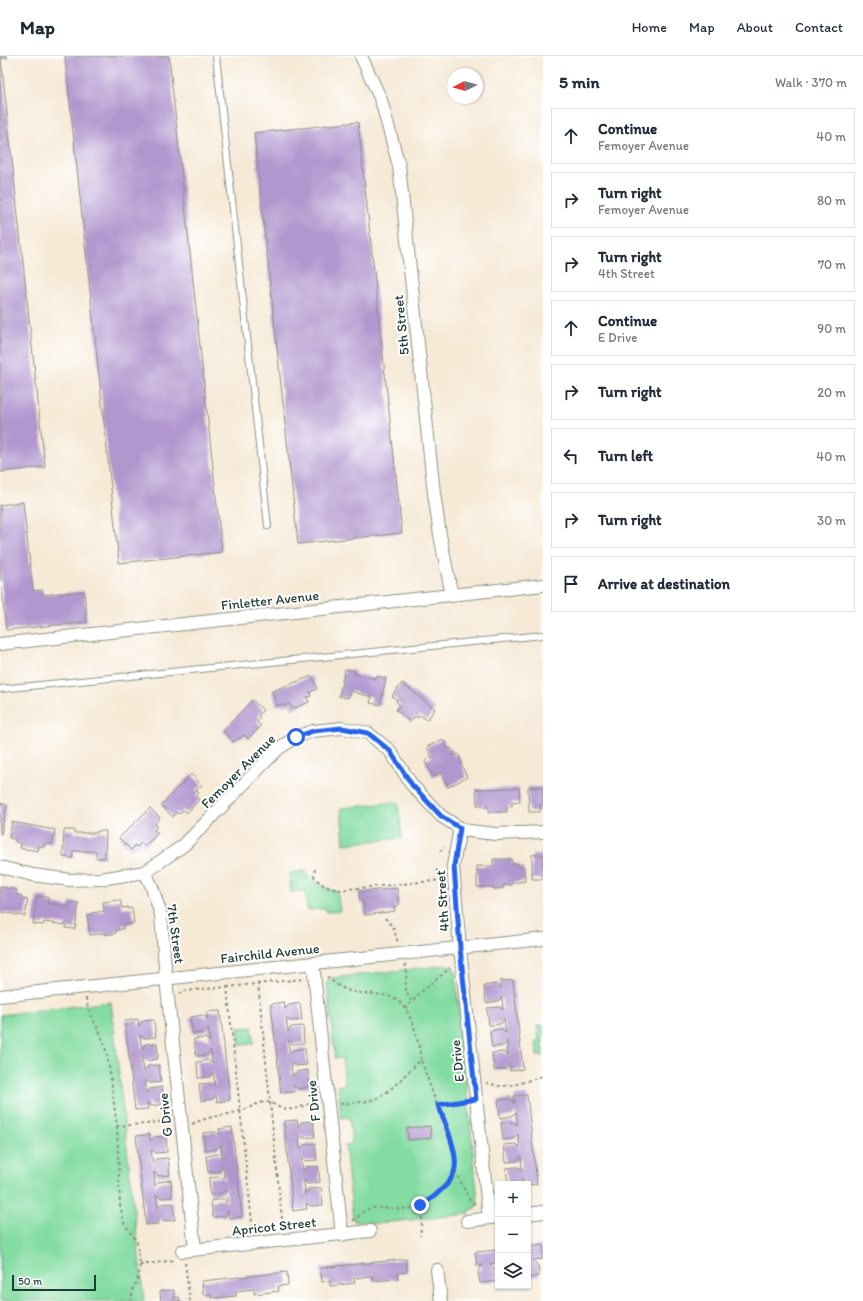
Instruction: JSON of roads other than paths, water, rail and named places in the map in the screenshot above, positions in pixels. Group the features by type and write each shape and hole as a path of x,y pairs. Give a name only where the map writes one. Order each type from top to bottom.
{"street":[{"name":"5th Street","path":"361,56 381,100 399,166 434,493 440,535 452,596"},
{"name":"Finletter Avenue","path":"0,644 543,586"},
{"name":"Femoyer Avenue","path":"0,867 33,875 70,880 100,879 145,872 184,845 278,749 296,737 313,731 342,728 368,733 390,751 412,785 441,816 460,828 469,831 496,834 543,832"},
{"name":"4th Street","path":"460,828 454,866 460,948"},
{"name":"7th Street","path":"145,872 152,887 160,915 166,979"},
{"name":"Fairchild Avenue","path":"0,996 543,939"},
{"name":"E Drive","path":"460,948 476,1099 493,1217"},
{"name":"F Drive","path":"314,964 342,1234"},
{"name":"G Drive","path":"166,979 195,1249"},
{"path":"531,1214 543,1212"},
{"path":"467,1220 493,1217"},
{"name":"Apricot Street","path":"180,1255 195,1249 370,1232"},
{"path":"437,1270 441,1301"}],"lane":[{"path":"216,56 268,526"},
{"path":"0,689 543,635"}]}
